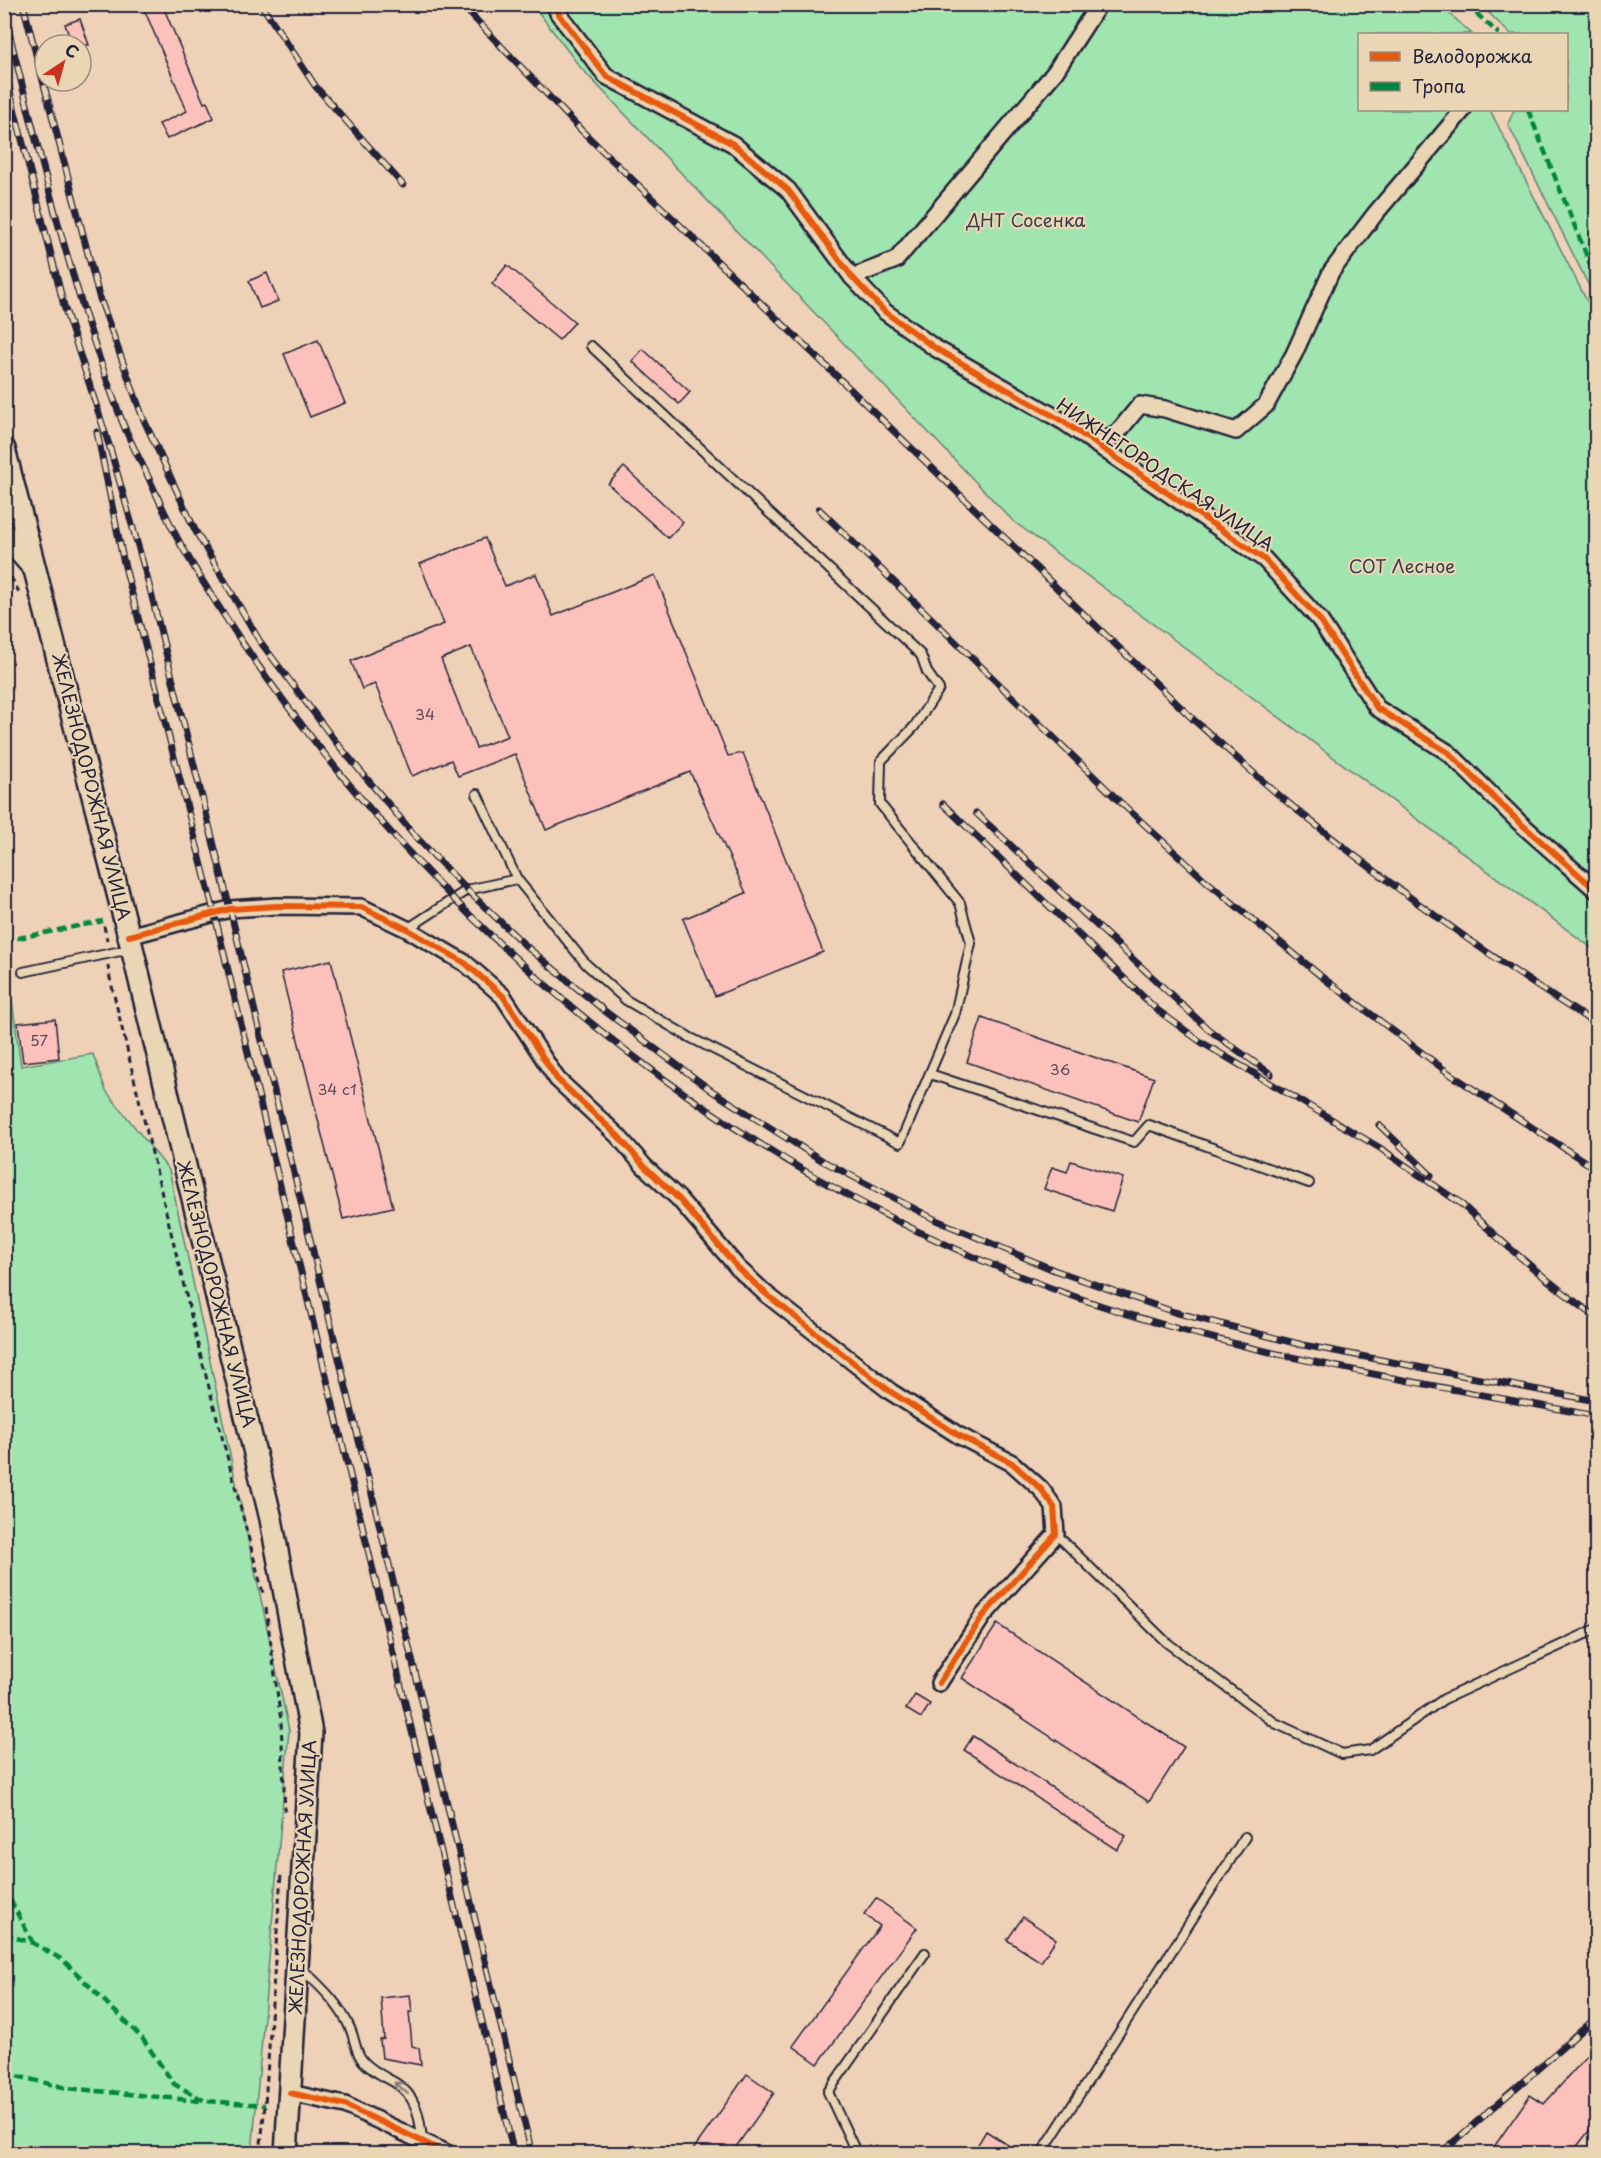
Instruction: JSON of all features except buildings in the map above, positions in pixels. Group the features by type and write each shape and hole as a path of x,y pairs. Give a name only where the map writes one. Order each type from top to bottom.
{"main road":[{"name":"ЖЕЛЕЗНОДОРОЖНАЯ УЛИЦА","path":"4,449 130,942 271,1519 311,1733 286,2154"},
{"path":"4,534 36,571"}],"street":[{"name":"НИЖНЕГОРОДСКАЯ УЛИЦА","path":"555,4 558,13 606,76 733,144 788,190 852,277 884,310 935,348 1064,422 1264,559 1319,619 1377,708 1449,753 1518,822 1596,890"},
{"path":"852,277 896,260 1055,72 1099,4"},
{"path":"1098,446 1118,432 1140,405 1165,409 1236,431 1266,405 1294,354 1331,272 1375,214 1461,111"},
{"path":"130,942 222,910 278,906 361,907 407,929 465,963 503,996 556,1079 618,1136 644,1166 679,1199 738,1268 766,1294 891,1392 958,1435 1012,1463 1041,1489 1054,1507 1056,1534 983,1616 939,1683"},
{"path":"290,2093 345,2105 450,2154"}],"lane":[{"path":"477,794 517,879 586,964 626,1000 689,1037 900,1143 955,1014 970,943 960,903 880,804 880,761 914,727 939,689 927,672 921,656 591,346"},
{"path":"407,929 466,890 517,879"},
{"path":"23,972 130,942"},
{"path":"930,1074 1134,1142 1149,1125 1309,1183"},
{"path":"1056,1534 1166,1642 1275,1723 1342,1754 1370,1750 1444,1699 1596,1629"},
{"path":"1041,2154 1245,1837"},
{"path":"855,2154 828,2092 925,1953"},
{"path":"298,1965 335,2001 351,2029 362,2061 376,2073 396,2083 411,2097 420,2115 422,2140"}],"path":[{"path":"109,974 198,1341 265,1598 281,1721 285,1816"},
{"path":"260,2154 282,1863"}],"green space":[{"path":"533,5 1440,5 1471,33 1358,33 1358,111 1491,111 1596,319 1596,951 1013,521 580,67"},
{"path":"1481,5 1596,5 1596,300 1508,124 1514,111 1568,111 1568,33 1509,33"},
{"path":"5,990 12,1000 21,1066 93,1054 106,1091 169,1170 289,1730 252,2153 5,2153"}],"railway":[{"path":"23,4 99,296 143,418 195,530 259,640 335,741 417,838 527,947 606,1012 712,1091 823,1161 936,1220 1054,1270 1174,1312 1303,1345 1596,1401"},
{"path":"261,4 316,87 403,185"},
{"path":"461,4 581,130 1195,721 1288,803 1373,870 1520,975 1596,1024"},
{"path":"4,12 57,218 87,320 125,429 181,545 219,608 260,669 365,803 447,892 534,975 628,1052 726,1122 829,1185 937,1240 1048,1287 1115,1310 1251,1348 1388,1377 1596,1416"},
{"path":"4,68 64,306 110,448 148,581 230,909 532,2154"},
{"path":"97,432 123,559 214,912 514,2154"},
{"path":"819,509 1119,801 1205,880 1322,977 1450,1074 1596,1169"},
{"path":"943,804 1156,1009 1201,1042 1380,1148 1460,1203"},
{"path":"976,813 1209,1030 1271,1074"},
{"path":"1379,1125 1431,1175"},
{"path":"1455,1198 1523,1260 1596,1317"},
{"path":"1440,2154 1596,2018"}],"marked path":[{"path":"1466,4 1498,33"},
{"path":"1528,111 1596,279"},
{"path":"4,941 103,921"},
{"path":"4,1888 33,1943"},
{"path":"4,1934 33,1943 63,1960 142,2038 174,2084 205,2101 265,2105"},
{"path":"4,2073 67,2088 200,2101"}],"cycle path":[{"path":"555,4 558,13 606,76 733,144 788,190 852,277 884,311 935,348 1064,422 1264,559 1319,619 1377,708 1449,753 1519,822 1596,890"},
{"path":"129,936 230,909 277,906 361,907 407,929 465,963 503,996 557,1079 618,1136 644,1166 679,1199 738,1268 766,1294 891,1392 958,1435 1012,1463 1041,1489 1054,1507 1056,1534 983,1616 939,1683"},
{"path":"290,2093 345,2105 449,2154"}],"park label":[{"name":"ДНТ Сосенка","path":"1026,221"},
{"name":"СОТ Лесное","path":"1402,567"}]}
